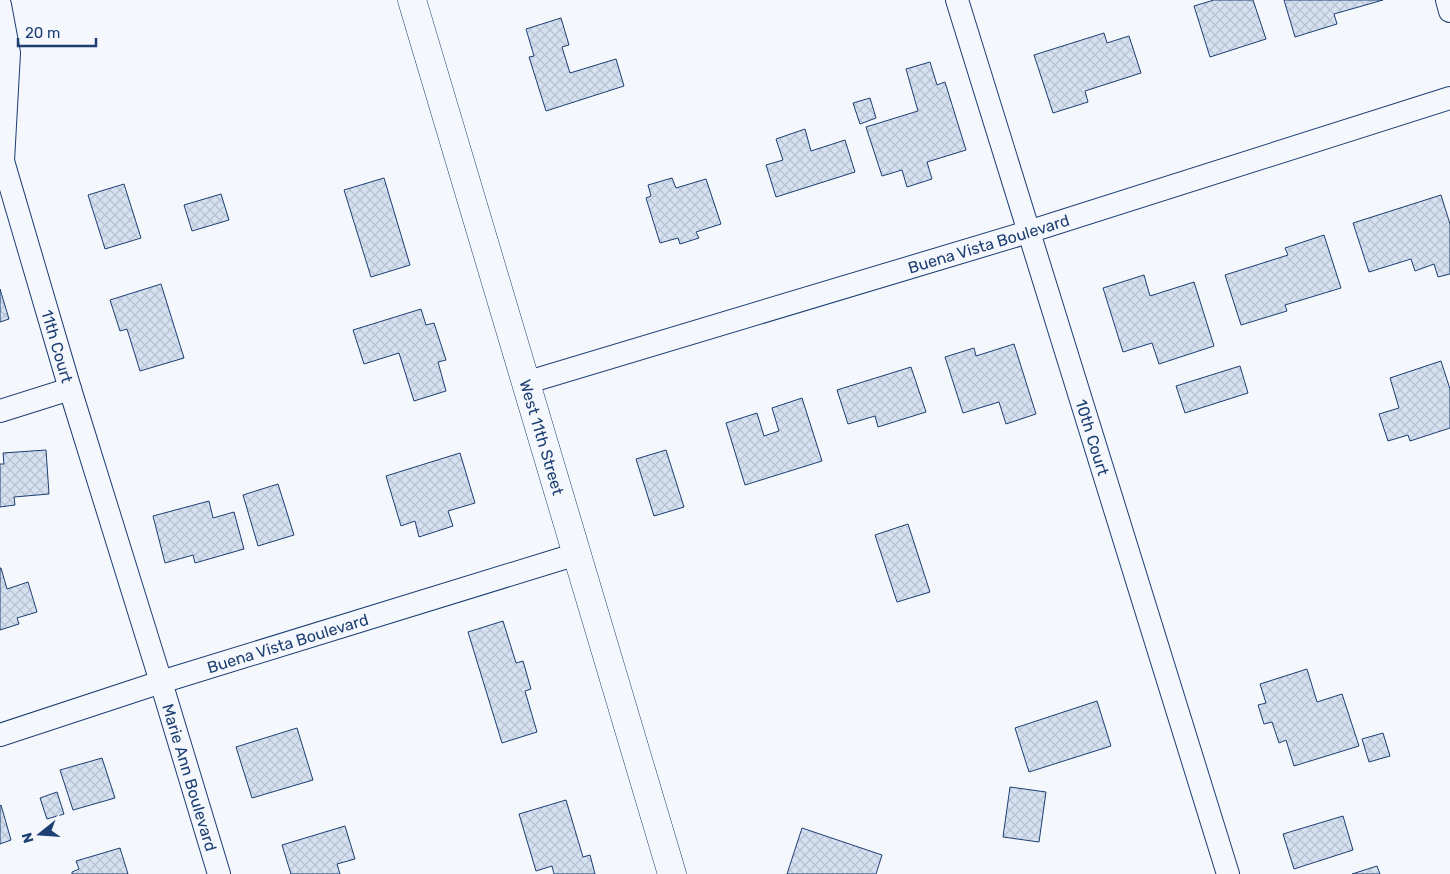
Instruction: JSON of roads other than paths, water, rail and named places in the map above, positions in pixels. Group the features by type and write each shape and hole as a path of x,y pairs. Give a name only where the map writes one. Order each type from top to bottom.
{"main road":[{"name":"West 11th Street","path":"412,0 672,874"}],"street":[{"name":"10th Court","path":"957,0 1228,874"},
{"path":"1447,0 1450,11"},
{"name":"11th Court","path":"0,5 9,53 3,161 70,389 161,682"},
{"name":"Buena Vista Boulevard","path":"525,383 1028,232 1450,98"},
{"path":"0,411 70,389"},
{"name":"Buena Vista Boulevard","path":"0,735 161,682 577,554"},
{"name":"Marie Ann Boulevard","path":"161,682 219,874"}]}
